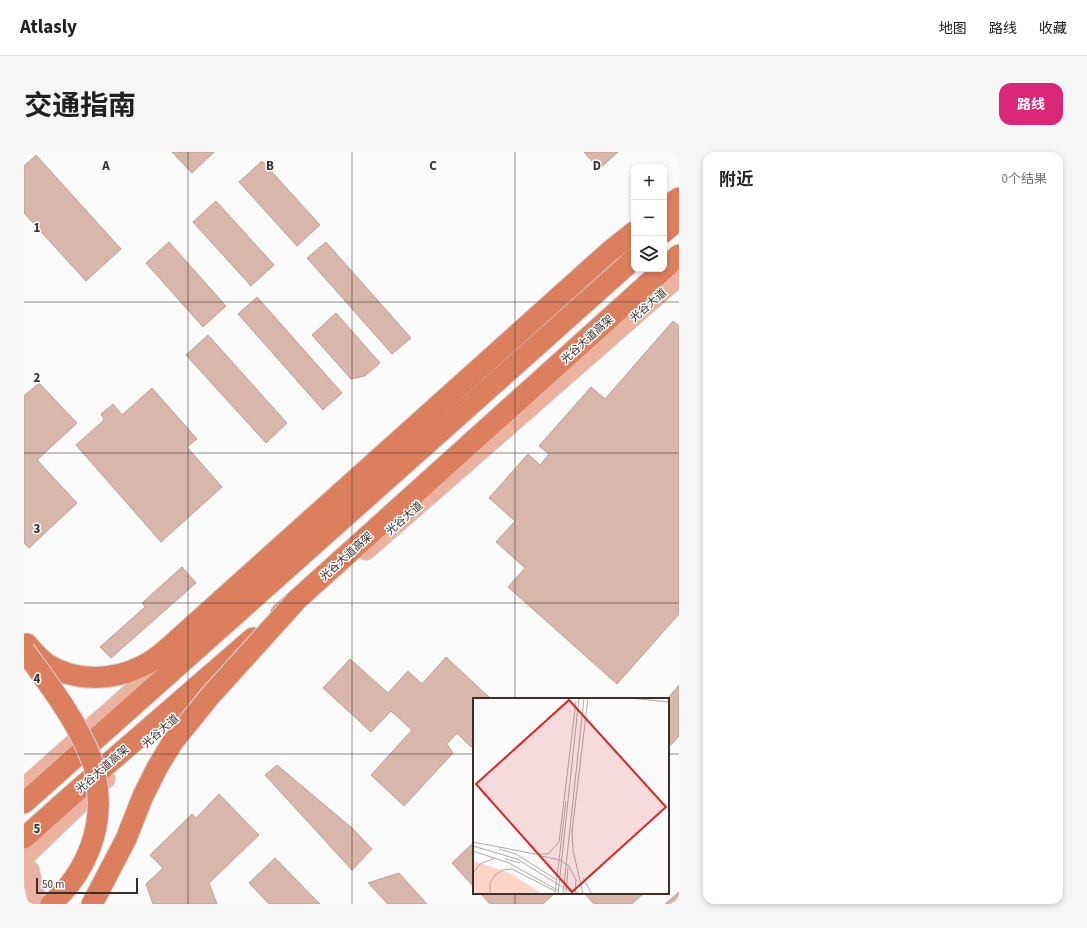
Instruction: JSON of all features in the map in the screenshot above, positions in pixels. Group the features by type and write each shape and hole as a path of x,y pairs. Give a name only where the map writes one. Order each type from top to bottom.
{"highway":[{"path":"667,206 679,198"},
{"path":"667,229 679,219"},
{"path":"24,641 46,663 60,671 83,677 103,678 122,674 143,666 179,638 609,252 631,234"},
{"name":"光谷大道高架","path":"667,266 679,255"},
{"path":"24,795 134,707 631,262"},
{"name":"光谷大道高架","path":"24,838 294,602 661,272"},
{"path":"107,904 126,839 143,796 172,743 210,696 294,602"},
{"path":"24,650 70,716 83,740 93,762 99,795 98,822 91,847 80,871 64,892 51,904"},
{"path":"24,804 94,740"},
{"path":"92,904 126,839"}],"main road":[{"path":"667,220 679,209"},
{"path":"24,787 631,252"},
{"name":"光谷大道","path":"24,858 101,783 679,277"},
{"path":"24,867 30,870 38,904"}],"building":[{"path":"172,152 214,152 192,173"},
{"path":"584,152 618,152 599,169"},
{"path":"36,155 121,249 86,281 24,213 24,166"},
{"path":"262,161 320,225 297,246 239,182"},
{"path":"216,201 274,265 251,286 193,222"},
{"path":"169,242 226,306 203,327 146,263"},
{"path":"326,242 411,338 392,354 307,258"},
{"path":"257,297 342,393 323,410 238,314"},
{"path":"336,313 380,363 365,376 351,379 312,335"},
{"path":"673,321 679,326 679,614 617,684 508,587 525,568 496,542 515,521 489,498 528,454 540,465 549,454 539,446 591,387 605,399"},
{"path":"208,335 287,423 266,443 186,355"},
{"path":"39,383 77,423 37,460 77,503 29,548 24,543 24,396"},
{"path":"152,388 197,439 187,447 222,487 161,542 76,445 104,420 101,414 113,404 122,415"},
{"path":"182,567 196,583 111,658 100,647 145,607 142,603"},
{"path":"446,657 490,698 473,698 473,745 471,747 457,733 447,744 453,753 404,806 371,775 412,730 391,711 371,732 323,688 350,659 388,693 408,671 422,684"},
{"path":"679,685 679,736 669,747 669,698"},
{"path":"277,765 352,828 372,849 352,870 265,775"},
{"path":"219,794 259,835 209,883 217,904 153,904 146,884 163,868 150,855 192,814 196,818"},
{"path":"473,843 473,886 452,863"},
{"path":"275,858 320,904 269,904 249,883"},
{"path":"399,873 427,904 388,904 368,883"},
{"path":"679,892 679,904 665,904"},
{"path":"481,894 554,894 543,904 490,904"},
{"path":"585,894 643,894 632,904 594,904"}]}
